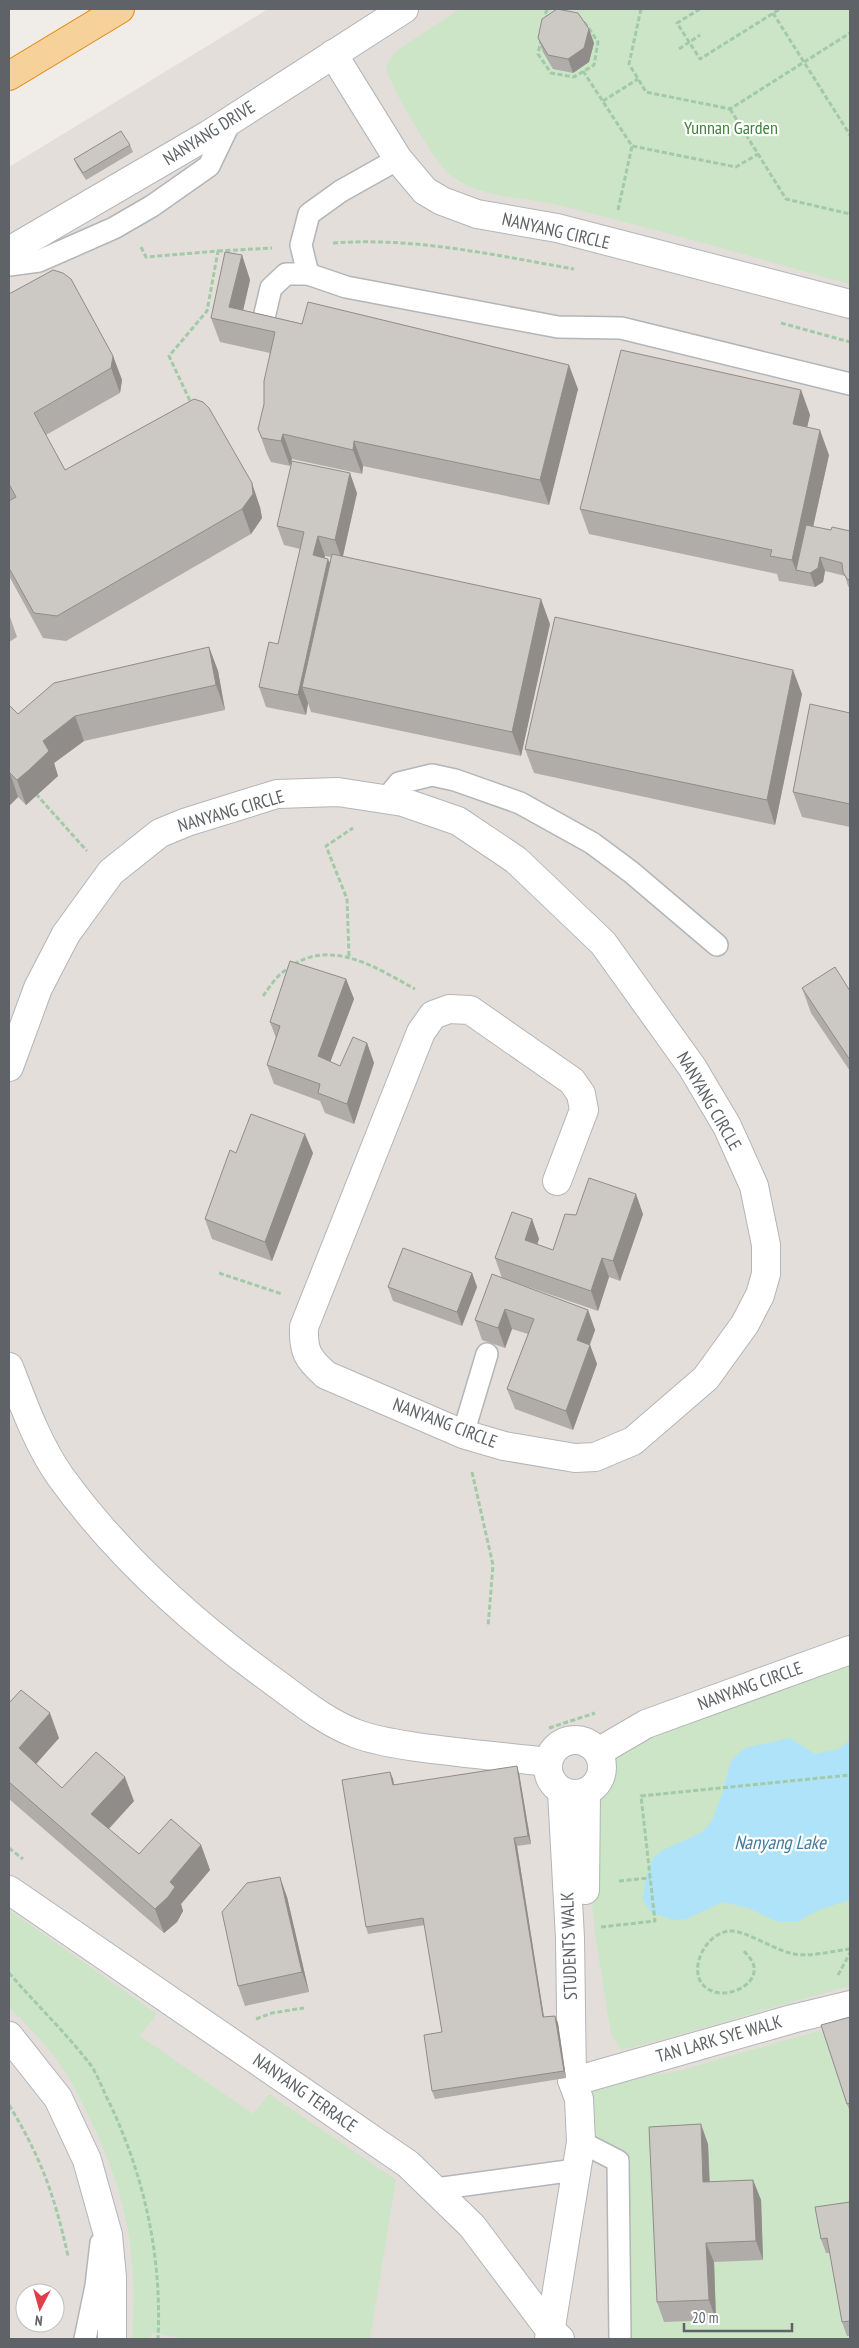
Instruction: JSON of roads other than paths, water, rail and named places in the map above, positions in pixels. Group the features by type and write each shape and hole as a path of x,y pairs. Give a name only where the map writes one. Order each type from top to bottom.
{"highway":[{"path":"9,76 120,9"}],"street":[{"name":"NANYANG DRIVE","path":"9,251 231,120 404,9"},
{"name":"NANYANG CIRCLE","path":"333,54 398,159 425,191 442,201 477,214 557,228 850,304"},
{"name":"NANYANG CIRCLE","path":"9,1067 38,988 66,934 112,872 160,833 187,822 277,794 338,792 403,802 458,821 516,860 604,943 692,1067 727,1126 754,1186 766,1245 766,1274 760,1295 745,1324 706,1378 633,1442 595,1457 575,1458 504,1446 463,1434 326,1375 310,1361 304,1344 304,1327 421,1032 434,1015 449,1009 470,1010 572,1081 581,1094 584,1110 557,1182"},
{"path":"9,1367 27,1414 59,1474 108,1537 172,1599 251,1665 329,1722 358,1735 392,1743 433,1749 548,1762"},
{"name":"NANYANG CIRCLE","path":"598,1752 646,1724 850,1650"},
{"path":"574,1740 592,1745 598,1752 602,1763 602,1775 596,1786 574,1792 553,1784 548,1774 548,1762 557,1747 565,1742 574,1740"},
{"name":"STUDENTS WALK","path":"553,2336 575,2170 581,2142 580,2085 570,1948 574,1792"},
{"name":"NANYANG TERRACE","path":"9,1890 408,2164 436,2189 472,2226 553,2336"},
{"name":"TAN LARK SYE WALK","path":"580,2085 774,2024 850,2005"},
{"path":"9,2036 58,2098 87,2160 108,2235 112,2277 112,2339"}],"lane":[{"path":"9,265 39,261 114,228 152,206 209,166 231,120"},
{"path":"308,274 301,245 309,214 341,192 398,159"},
{"path":"263,322 271,288 286,274 308,274 346,287 558,327 621,328 850,384"},
{"path":"386,799 399,783 432,775 454,780 520,803 592,842 631,872 717,945"},
{"path":"463,1434 487,1354"},
{"path":"581,2142 618,2160 620,2339"},
{"path":"436,2189 575,2170"},
{"path":"85,2339 100,2257 100,2201"}],"water":[{"name":"Nanyang Lake","path":"790,1738 815,1754 839,1749 850,1740 850,1900 821,1909 797,1922 778,1922 748,1908 723,1902 686,1919 673,1920 651,1912 643,1900 645,1881 653,1858 663,1850 701,1833 712,1821 731,1761 745,1748"}],"park label":[{"name":"Yunnan Garden","path":"731,128"}]}
